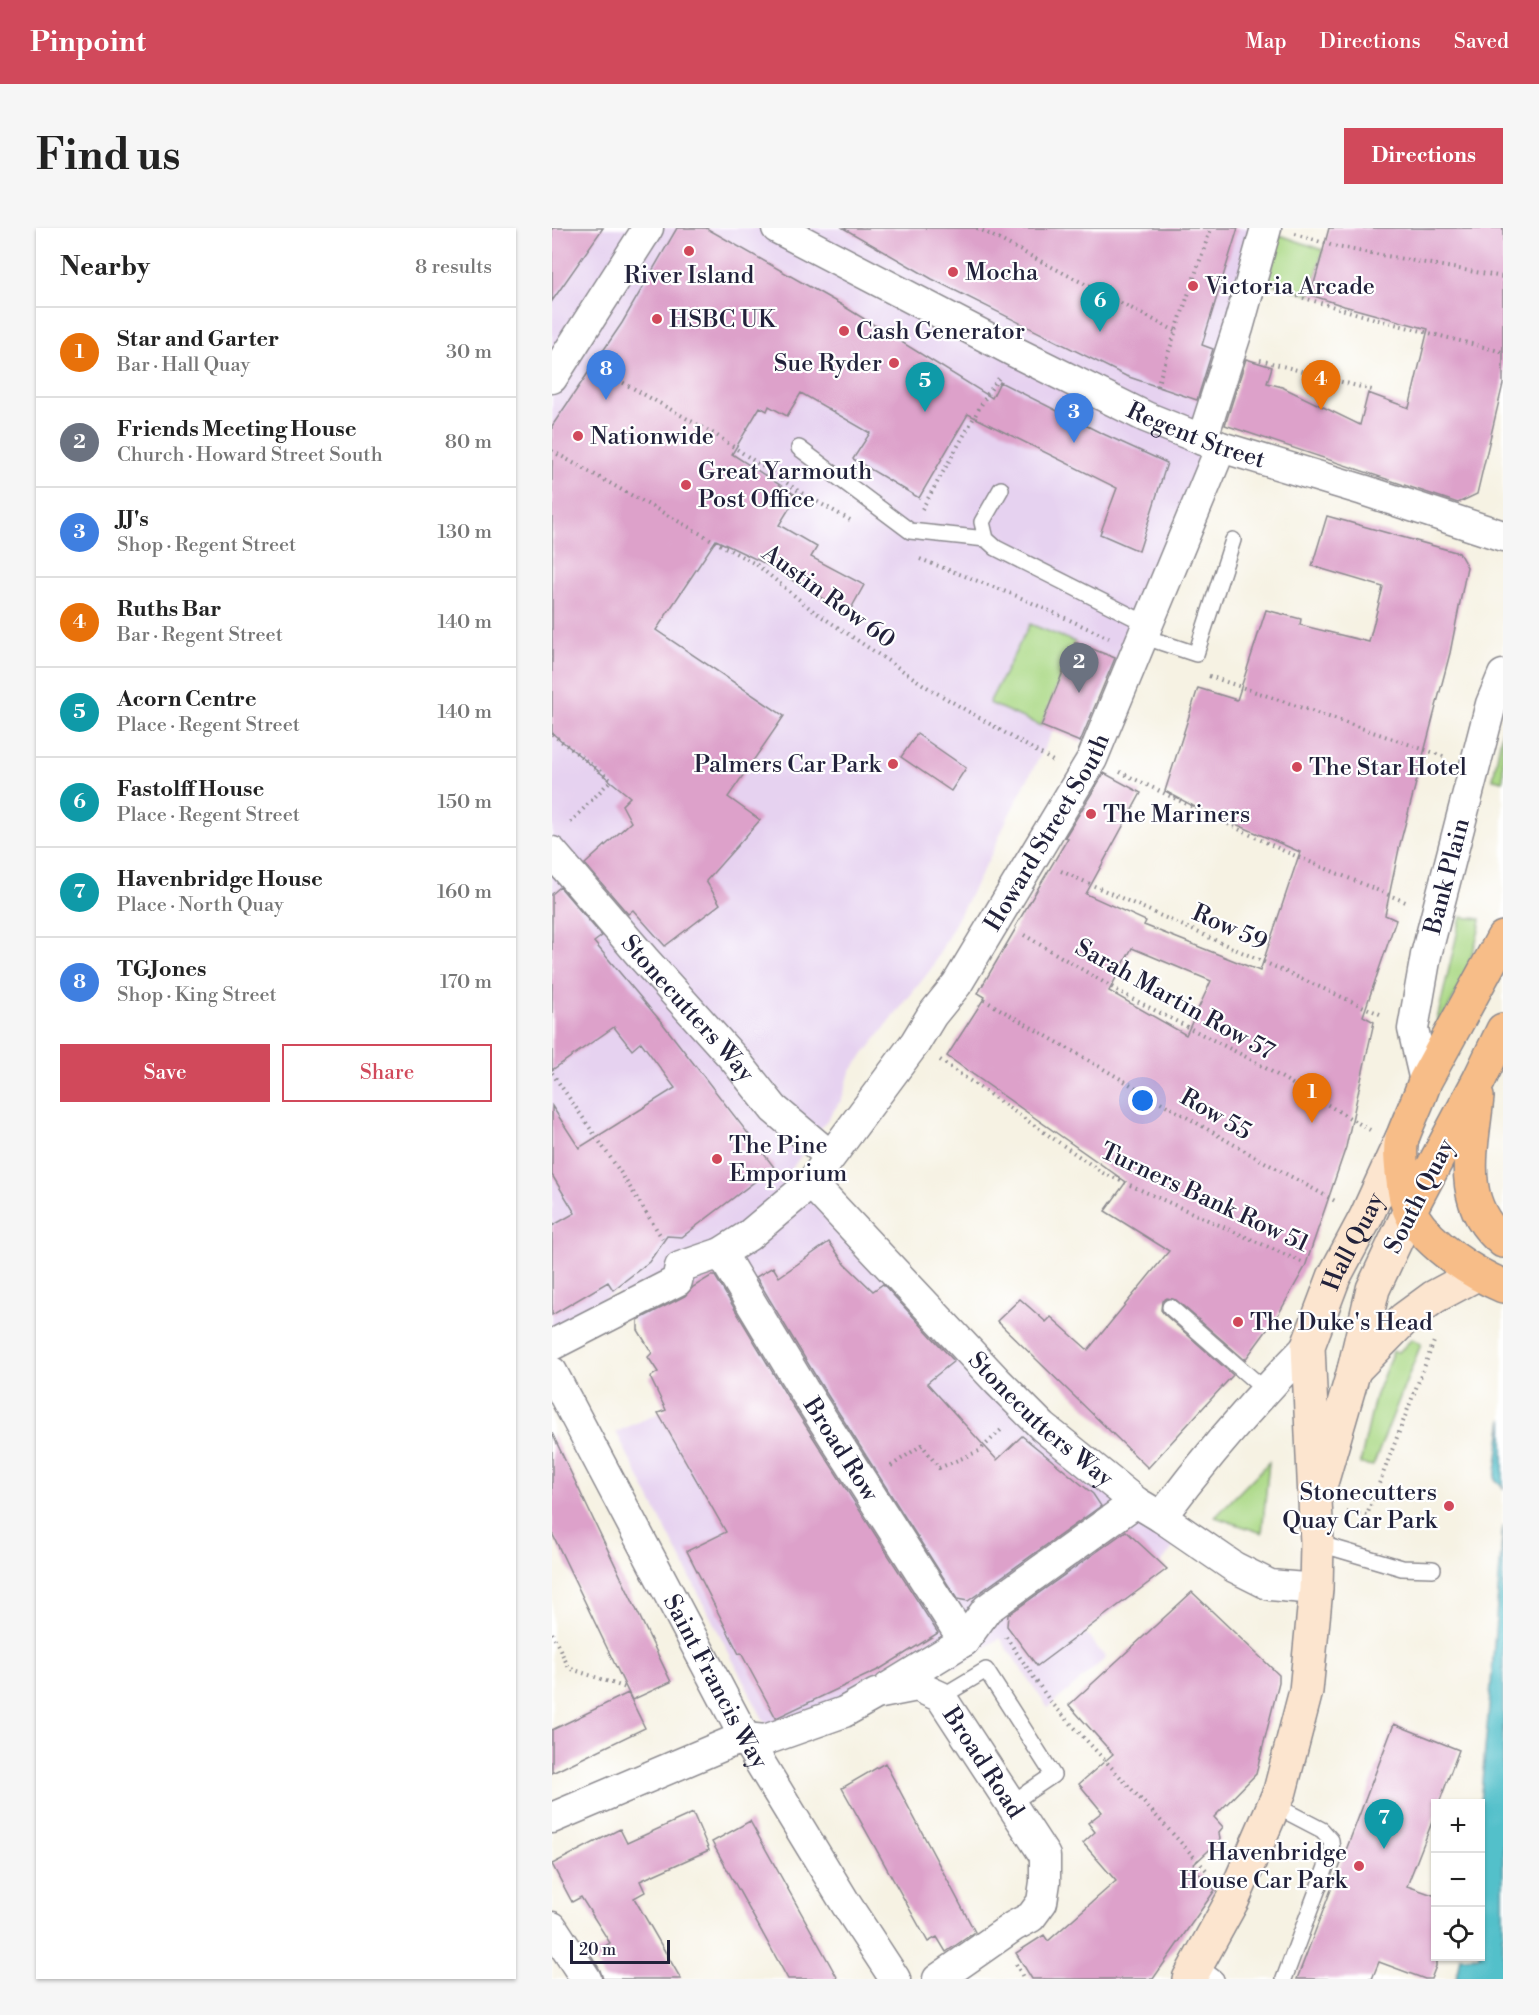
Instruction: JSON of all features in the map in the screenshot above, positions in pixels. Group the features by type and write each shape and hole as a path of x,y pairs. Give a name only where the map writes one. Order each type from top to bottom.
{"main road":[{"name":"South Quay","path":"1400,1142 1419,1102 1425,1081 1503,938"},
{"name":"South Quay","path":"1354,1370 1373,1288 1410,1210 1503,1030"},
{"path":"1479,1080 1469,1171 1471,1193 1494,1233 1503,1240"},
{"path":"1400,1142 1404,1194 1413,1217 1431,1239 1492,1282"},
{"name":"Hall Quay","path":"1201,1974 1280,1791 1306,1691 1316,1589 1317,1543 1308,1346 1334,1276 1366,1217 1400,1142"},
{"path":"1354,1370 1404,1319 1434,1297 1492,1282"},
{"name":"Hall Quay","path":"1314,1508 1354,1370"}],"street":[{"path":"552,378 648,228"},
{"name":"Regent Street","path":"777,228 1017,353 1146,417 1212,444 1503,536"},
{"name":"Howard Street South","path":"680,1267 721,1253 748,1236 811,1183 915,1042 932,1015 957,984 1086,768 1145,630 1212,444 1230,352 1251,282 1279,230"},
{"name":"Bank Plain","path":"1425,1081 1413,1029 1426,955 1491,704 1503,675"},
{"name":"Stonecutters Way","path":"552,852 735,1060 774,1109 830,1156"},
{"name":"Stonecutters Way","path":"811,1183 1043,1427 1136,1502 1234,1567 1270,1585 1316,1589"},
{"name":"Broad Row","path":"721,1253 863,1484 964,1641"},
{"path":"552,1345 677,1281 680,1267"},
{"name":"Hall Quay","path":"1161,1517 1265,1390 1308,1346"},
{"name":"Saint Francis Way","path":"552,1372 745,1738 846,1904 895,1979"},
{"path":"876,1694 964,1641 987,1609 1136,1502"},
{"name":"Broad Road","path":"552,1818 745,1738 765,1740 844,1712 876,1694 917,1686 941,1697 1045,1856 1042,1902 1031,1917 1014,1926 938,1979"},
{"path":"552,1927 586,1979"}],"lane":[{"path":"799,448 910,531 986,539"},
{"path":"1001,489 982,522 986,539 996,548 1145,630 1196,654 1233,540"},
{"path":"1170,1307 1265,1390"},
{"path":"1317,1543 1402,1568 1432,1569"},
{"path":"941,1697 986,1670 992,1679 1053,1775 1010,1804"},
{"path":"1274,1805 1322,1830 1331,1840 1332,1851 1284,1979"}],"path":[{"path":"977,228 1177,332"},
{"path":"1146,417 1211,228"},
{"path":"1279,230 1337,247 1503,276"},
{"path":"1251,282 1379,320 1503,352"},
{"path":"1230,352 1372,390"},
{"path":"910,531 988,393 1017,353"},
{"name":"Austin Row 60","path":"552,451 757,565 812,610 920,682 1086,768 1437,914"},
{"path":"1205,675 1475,766"},
{"path":"552,734 611,780 567,827"},
{"name":"Row 59","path":"1033,858 1413,1029"},
{"name":"Sarah Martin Row 57","path":"997,920 1127,996 1252,1060 1400,1142"},
{"name":"Row 55","path":"957,984 1259,1159 1366,1217"},
{"name":"Turners Bank Row 51","path":"915,1042 1103,1173 1334,1276"},
{"path":"552,1073 621,1173 680,1267"},
{"path":"1367,1515 1436,1338"},
{"path":"863,1484 922,1445 939,1468 979,1451 1024,1408"},
{"path":"987,1609 1050,1701 1233,1899"},
{"path":"552,1633 569,1668 626,1688"}],"shaded area":[{"path":"552,228 1262,228 1188,451 1200,456 1083,743 1053,731 931,969 850,1072 842,1099 788,1174 816,1204 1177,1543 1136,1593 1085,1632 1106,1658 1048,1708 1000,1638 955,1668 940,1643 907,1666 770,1733 616,1432 666,1410 650,1377 658,1372 648,1357 652,1352 616,1291 552,1331"}],"green space":[{"path":"1280,235 1323,250 1311,295 1268,283"},
{"path":"1030,624 1075,642 1041,726 989,703"},
{"path":"1503,726 1503,781 1493,779"},
{"path":"1461,917 1481,919 1479,930 1457,991 1436,1024"},
{"path":"1412,1339 1421,1344 1373,1466 1360,1464 1375,1397 1393,1351 1399,1352"},
{"path":"1269,1462 1262,1533 1215,1517"}],"water":[{"path":"1503,1418 1503,1488 1495,1479"},
{"path":"1503,1525 1503,1979 1456,1979 1459,1961 1485,1961 1485,1799 1480,1799"}],"building":[{"path":"552,228 603,228 552,301"},
{"path":"677,228 706,228 840,304 992,398 1000,382 1167,463 1139,551 1100,534 1117,488 968,414 919,498 853,459 870,433 801,393 787,416 769,406 767,411 760,407 732,454 797,496 779,525 817,547 811,557 864,585 848,614 762,562 716,540 656,630 784,716 728,797 760,820 706,881 720,904 665,946 633,910 628,914 585,864 631,822 622,805 630,797 552,733 552,426 622,323"},
{"path":"843,228 1238,228 1202,345 1213,349 1197,400 1126,376 932,279"},
{"path":"1329,228 1503,228 1503,384 1477,494 1458,503 1225,425 1246,359 1272,367 1267,383 1282,387 1360,425 1368,393 1409,408 1428,329 1311,295"},
{"path":"1327,516 1459,553 1467,567 1450,653 1400,844 1385,915 1396,920 1363,1016 1374,1022 1346,1147 1305,1267 1278,1315 1245,1360 1176,1300 1167,1298 1162,1301 1161,1310 1164,1314 1233,1375 1148,1468 997,1321 1020,1299 1046,1322 1051,1317 1088,1350 1169,1251 1105,1211 1126,1182 947,1056 985,997 978,993 1068,838 1065,837 1104,773 1141,793 1086,894 1146,921 1144,925 1260,971 1300,852 1208,812 1208,814 1165,791 1198,688 1237,700 1266,610 1301,619 1300,625 1369,642 1383,587 1312,566","holes":["1132,948 1211,981 1186,1035 1109,991"]},
{"path":"1075,642 1115,658 1080,742 1041,726"},
{"path":"917,734 966,768 951,791 901,757"},
{"path":"560,887 602,936 594,942 663,1024 774,1167 682,1237 667,1236 649,1262 613,1290 608,1282 552,1315 552,1226 575,1213 552,1175 552,1106 579,1148 675,1088 641,1042 632,1050 614,1027 552,1070 552,894"},
{"path":"829,1242 845,1264 873,1291 883,1284 954,1361 927,1383 997,1460 1022,1436 1093,1494 1101,1506 968,1601 957,1599 818,1380 756,1277 773,1267 779,1277"},
{"path":"715,1276 788,1398 938,1633 880,1669 776,1718 741,1653 739,1654 687,1551 726,1532 658,1413 666,1410 650,1377 658,1372 648,1357 652,1353 638,1330 638,1320 685,1296 693,1287"},
{"path":"552,1433 671,1682 632,1700 552,1533"},
{"path":"1126,1531 1167,1569 1037,1666 1007,1626 1008,1615"},
{"path":"1192,1592 1279,1675 1256,1774 1214,1817 1223,1827 1219,1832 1220,1840 1192,1866 1215,1890 1153,1979 1032,1979 1016,1953 1044,1935 1048,1941 1116,1881 1083,1843 1095,1832 1088,1823 1102,1812 1079,1784 1113,1754 1069,1705"},
{"path":"628,1693 645,1728 552,1773 552,1730"},
{"path":"1394,1724 1459,1750 1441,1799 1431,1799 1431,1825 1407,1886 1431,1894 1431,1961 1436,1961 1436,1966 1431,1979 1425,1979 1379,1962 1372,1979 1297,1979"},
{"path":"885,1763 975,1932 946,1952 937,1937 928,1942 842,1788"},
{"path":"693,1813 709,1850 640,1881 645,1892 634,1898 681,1979 603,1979 591,1955 610,1943 581,1897 572,1902 552,1864 620,1829 627,1843"},
{"path":"750,1821 838,1979 788,1979 712,1842"}],"place":[{"name":"River Island","path":"689,251"},
{"name":"Mocha","path":"953,272"},
{"name":"Victoria Arcade","path":"1193,286"},
{"name":"HSBC UK","path":"657,319"},
{"name":"Cash Generator","path":"844,331"},
{"name":"Fastolff House","path":"1100,332"},
{"name":"Sue Ryder","path":"894,363"},
{"name":"TGJones","path":"606,400"},
{"name":"Ruths Bar","path":"1321,410"},
{"name":"Acorn Centre","path":"925,412"},
{"name":"Nationwide","path":"578,436"},
{"name":"JJ's","path":"1074,443"},
{"name":"Great Yarmouth Post Office","path":"686,485"},
{"name":"Friends Meeting House","path":"1079,693"},
{"name":"Palmers Car Park","path":"893,764"},
{"name":"The Star Hotel","path":"1297,767"},
{"name":"The Mariners","path":"1091,814"},
{"name":"Star and Garter","path":"1312,1123"},
{"name":"The Pine Emporium","path":"717,1159"},
{"name":"The Duke's Head","path":"1238,1322"},
{"name":"Stonecutters Quay Car Park","path":"1449,1506"},
{"name":"Havenbridge House","path":"1384,1849"},
{"name":"Havenbridge House Car Park","path":"1359,1866"}]}
